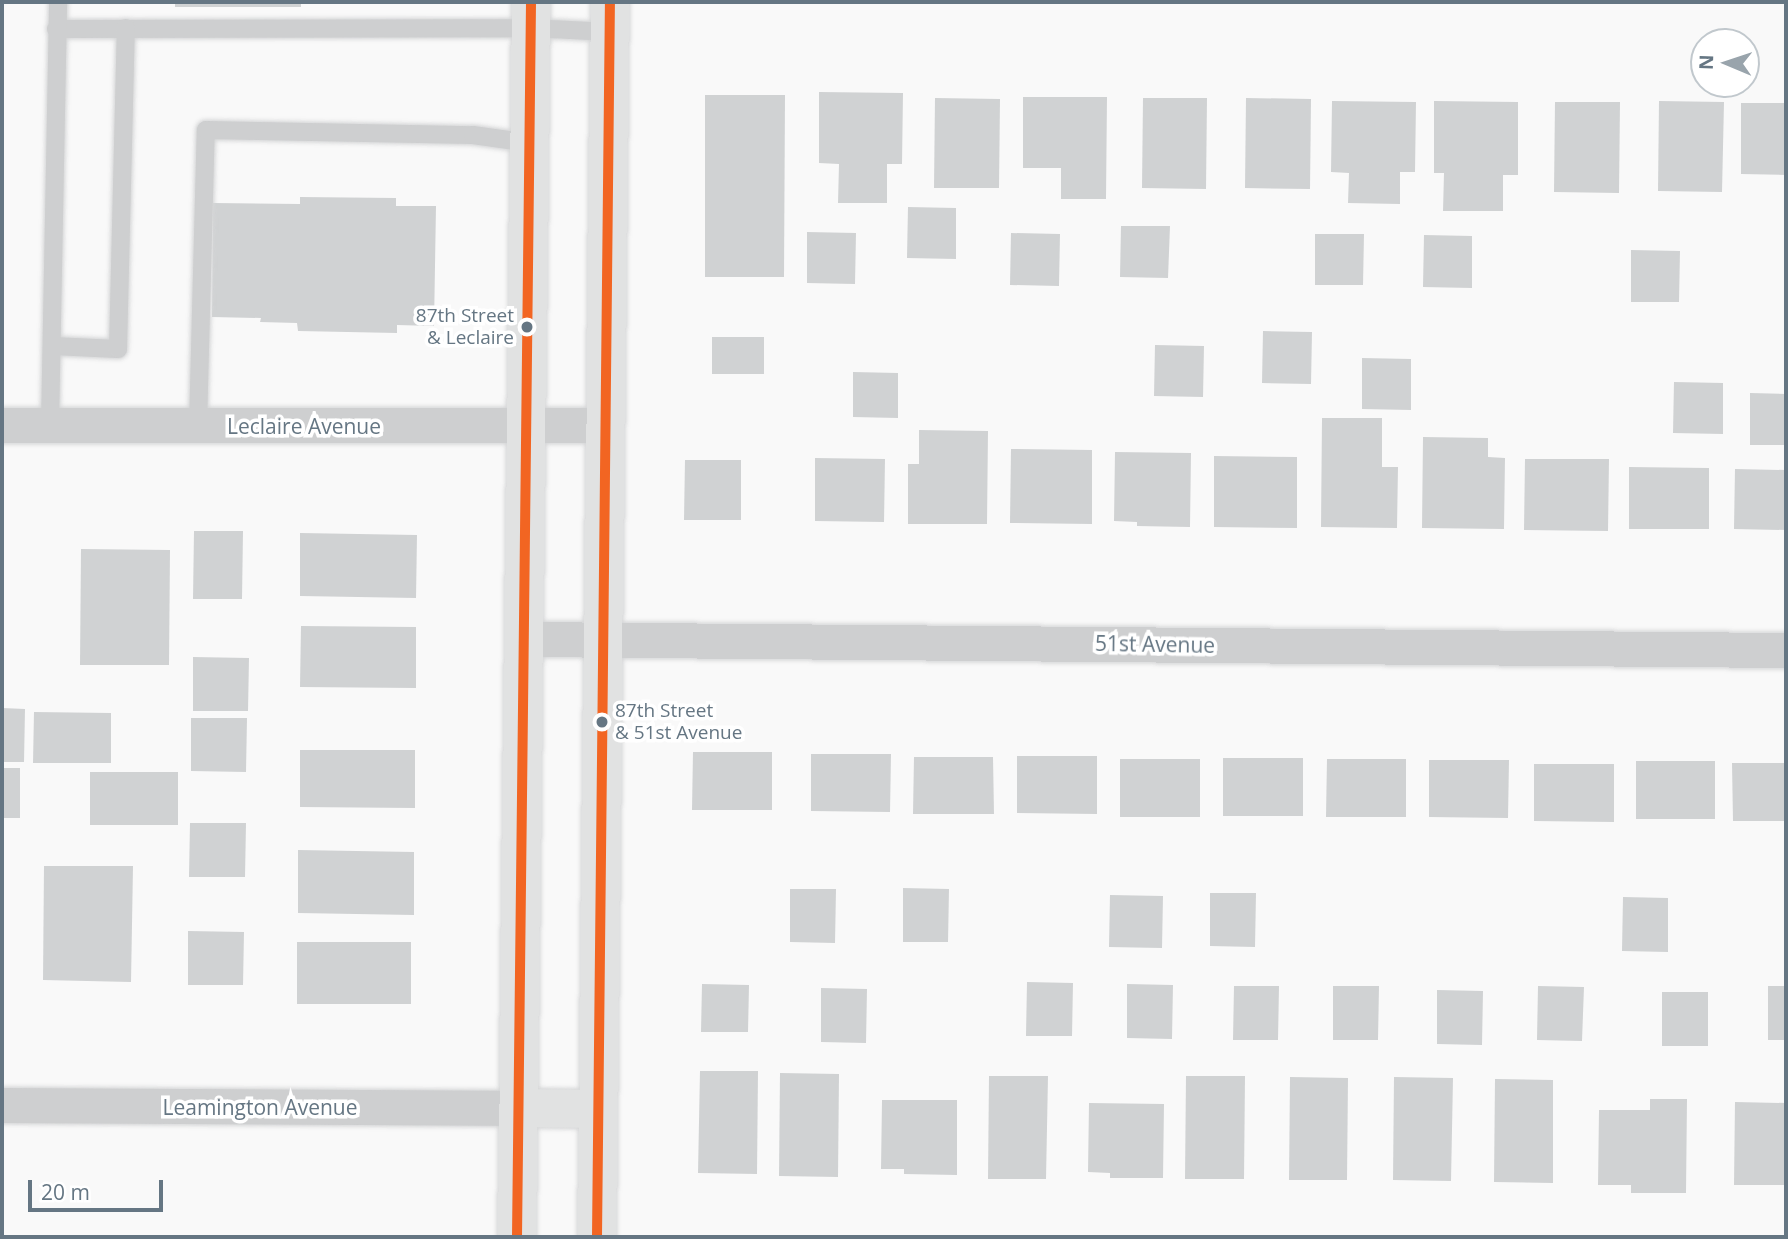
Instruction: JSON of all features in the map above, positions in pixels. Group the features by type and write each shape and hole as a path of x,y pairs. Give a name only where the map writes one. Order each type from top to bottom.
{"main road":[{"path":"517,1237 531,15"},
{"path":"597,1237 610,17"},
{"path":"519,1108 598,1109"}],"street":[{"name":"Leclaire Avenue","path":"2,425 606,425"},
{"name":"51st Avenue","path":"524,639 1786,650"},
{"name":"Leamington Avenue","path":"2,1105 519,1108"}],"lane":[{"path":"50,425 58,2"},
{"path":"56,29 531,15 610,17"},
{"path":"52,346 118,349 126,28"},
{"path":"198,426 206,130 472,135 529,143"}],"building":[{"path":"175,2 301,2 301,7 175,7"},
{"path":"819,92 903,93 902,164 887,164 887,203 838,203 839,164 819,163"},
{"path":"705,95 785,95 784,277 705,277"},
{"path":"1023,97 1107,97 1106,199 1061,199 1061,168 1023,168"},
{"path":"935,98 1000,99 999,188 934,188"},
{"path":"1143,98 1207,98 1206,189 1142,188"},
{"path":"1246,98 1311,99 1310,189 1245,188"},
{"path":"1332,101 1416,102 1415,172 1400,172 1400,204 1348,203 1349,173 1331,172"},
{"path":"1434,101 1518,102 1518,175 1503,175 1503,211 1443,211 1444,173 1434,173"},
{"path":"1659,101 1724,102 1722,192 1658,191"},
{"path":"1555,102 1620,102 1619,193 1554,192"},
{"path":"1741,103 1786,103 1786,175 1741,174"},
{"path":"300,197 396,198 396,206 436,206 434,326 397,325 397,333 298,331 297,323 260,322 261,318 212,317 213,203 300,204"},
{"path":"908,207 956,208 956,259 907,258"},
{"path":"1121,226 1170,226 1168,278 1120,277"},
{"path":"807,232 856,233 855,284 807,283"},
{"path":"1011,233 1060,234 1059,286 1010,285"},
{"path":"1315,234 1364,234 1363,285 1315,285"},
{"path":"1424,235 1472,236 1472,288 1423,287"},
{"path":"1631,250 1680,251 1679,302 1631,302"},
{"path":"1263,331 1312,332 1311,384 1262,383"},
{"path":"712,337 764,337 764,374 712,374"},
{"path":"1155,345 1204,346 1203,397 1154,396"},
{"path":"1362,358 1411,359 1411,410 1362,409"},
{"path":"853,372 898,373 898,418 853,417"},
{"path":"1674,382 1723,383 1723,434 1673,433"},
{"path":"1750,393 1786,394 1786,445 1750,445"},
{"path":"1322,418 1382,418 1382,467 1398,467 1397,528 1321,527"},
{"path":"919,430 988,431 987,524 908,524 908,464 919,464"},
{"path":"1423,437 1488,438 1488,457 1505,458 1504,529 1422,528"},
{"path":"1011,449 1092,450 1092,524 1010,523"},
{"path":"1115,452 1191,453 1190,527 1137,526 1137,522 1114,521"},
{"path":"1214,456 1297,457 1297,528 1214,527"},
{"path":"815,458 885,459 884,522 815,521"},
{"path":"1525,459 1609,459 1608,531 1524,530"},
{"path":"685,460 741,460 741,520 684,520"},
{"path":"1629,467 1709,468 1709,529 1629,529"},
{"path":"1735,469 1786,470 1786,530 1734,529"},
{"path":"194,531 243,531 242,599 193,599"},
{"path":"300,533 417,535 416,598 300,596"},
{"path":"81,549 170,550 169,665 80,665"},
{"path":"301,626 416,627 416,688 300,687"},
{"path":"193,657 249,658 248,711 193,711"},
{"path":"2,708 25,709 24,762 2,762"},
{"path":"34,712 111,713 111,763 33,763"},
{"path":"191,718 247,718 246,772 191,771"},
{"path":"300,750 415,750 415,808 300,807"},
{"path":"693,752 772,752 772,810 692,810"},
{"path":"811,754 891,754 890,812 811,811"},
{"path":"1017,756 1097,756 1097,814 1017,813"},
{"path":"914,757 993,757 994,814 913,814"},
{"path":"1223,758 1303,758 1303,816 1223,816"},
{"path":"1120,759 1200,759 1200,817 1120,817"},
{"path":"1327,759 1406,759 1406,817 1326,817"},
{"path":"1429,760 1509,760 1508,818 1429,817"},
{"path":"1636,761 1715,761 1715,819 1636,819"},
{"path":"1732,763 1786,763 1786,821 1733,821"},
{"path":"1534,764 1614,764 1614,822 1534,821"},
{"path":"2,768 20,768 20,818 2,818"},
{"path":"90,772 178,772 178,825 90,825"},
{"path":"190,823 246,823 245,877 189,877"},
{"path":"298,850 414,852 414,915 298,913"},
{"path":"44,866 133,866 131,982 43,980"},
{"path":"903,888 949,889 948,942 903,942"},
{"path":"790,889 836,889 835,943 790,942"},
{"path":"1210,893 1256,893 1255,947 1210,946"},
{"path":"1110,895 1163,896 1162,948 1109,947"},
{"path":"1623,897 1668,898 1668,952 1622,951"},
{"path":"188,931 244,932 243,985 188,985"},
{"path":"297,942 411,942 411,1004 297,1004"},
{"path":"1027,982 1073,983 1072,1036 1026,1036"},
{"path":"702,984 749,985 748,1032 701,1032"},
{"path":"1127,984 1173,985 1172,1039 1127,1038"},
{"path":"1234,986 1279,986 1278,1040 1233,1040"},
{"path":"1333,986 1379,986 1378,1040 1333,1040"},
{"path":"1538,986 1584,987 1582,1041 1537,1040"},
{"path":"1768,986 1786,986 1786,1040 1768,1040"},
{"path":"821,988 867,989 866,1043 821,1042"},
{"path":"1437,990 1483,991 1482,1045 1437,1044"},
{"path":"1662,992 1708,992 1708,1046 1662,1046"},
{"path":"700,1071 758,1071 757,1174 698,1173"},
{"path":"780,1073 839,1074 838,1177 779,1176"},
{"path":"989,1076 1048,1076 1046,1179 988,1179"},
{"path":"1186,1076 1245,1076 1244,1179 1185,1179"},
{"path":"1290,1077 1348,1078 1347,1180 1289,1180"},
{"path":"1394,1077 1453,1078 1451,1181 1393,1180"},
{"path":"1495,1079 1553,1080 1553,1183 1494,1182"},
{"path":"1650,1099 1687,1099 1686,1193 1631,1193 1631,1185 1598,1185 1599,1110 1650,1110"},
{"path":"882,1100 957,1100 957,1175 904,1174 904,1169 881,1169"},
{"path":"1735,1102 1786,1103 1786,1185 1734,1185"},
{"path":"1089,1103 1164,1104 1163,1178 1110,1178 1110,1173 1088,1172"}],"transit line":[{"path":"517,1237 531,2"},
{"path":"597,1237 610,2"}],"place":[{"name":"87th Street & Leclaire","path":"527,327"},
{"name":"87th Street & 51st Avenue","path":"602,722"}]}
